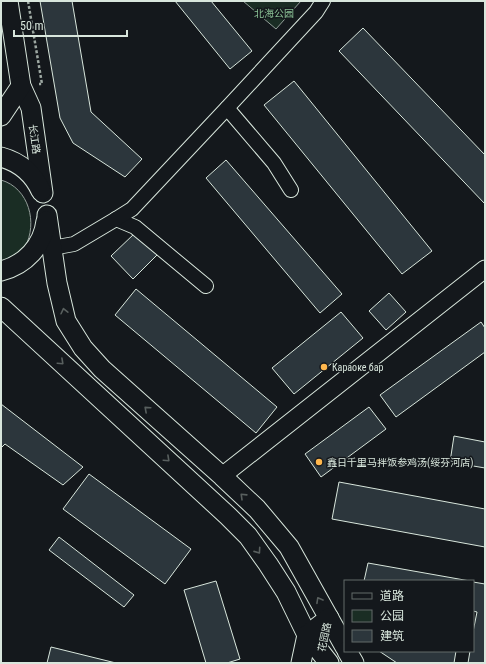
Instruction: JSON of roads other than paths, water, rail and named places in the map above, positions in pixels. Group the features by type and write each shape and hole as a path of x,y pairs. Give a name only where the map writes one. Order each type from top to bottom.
{"main road":[{"name":"长江路","path":"8,1 21,86 31,108 57,283 66,321 83,348 102,369 257,509 289,547 344,645"},
{"path":"1,116 21,86"},
{"path":"1,157 18,164 26,170 39,185 43,194"},
{"path":"1,271 20,264 29,257 42,238 47,215"},
{"path":"1,307 248,536 286,592 308,635 323,660"},
{"name":"花园路","path":"301,663 308,635 329,618"},
{"name":"花园路","path":"323,660 329,618"},
{"path":"348,652 354,663"}],"street":[{"path":"52,248 74,244 132,209 316,12 323,1"},
{"path":"227,108 274,164 291,190"},
{"path":"116,219 135,227 206,286"},
{"path":"222,476 485,269"}],"place":[{"name":"Караоке бар","path":"324,367"},
{"name":"鑫日千里马拌饭参鸡汤(绥芬河店)","path":"319,462"}],"park label":[{"name":"北海公园","path":"274,13"}]}
